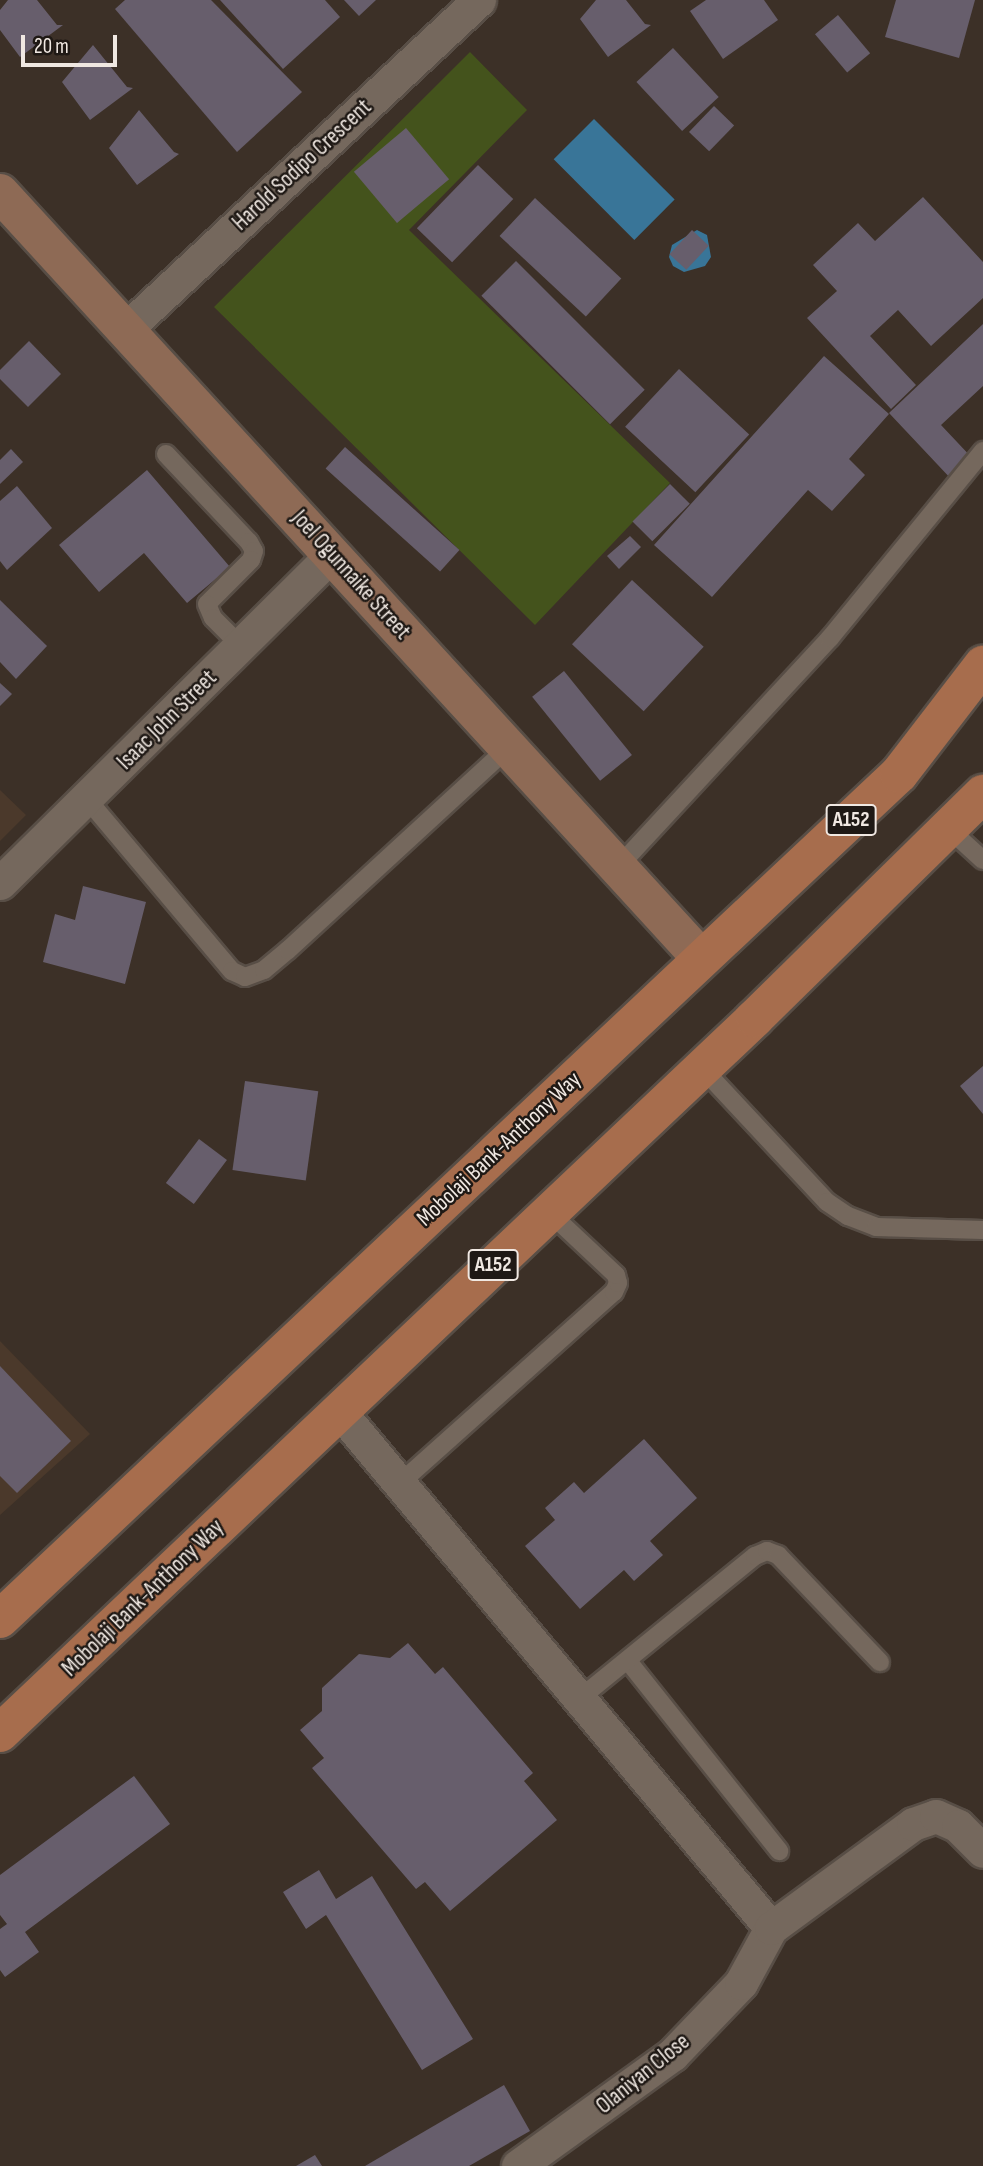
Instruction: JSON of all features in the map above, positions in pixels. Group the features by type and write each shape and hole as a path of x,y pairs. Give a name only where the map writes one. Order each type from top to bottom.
{"main road":[{"name":"Mobolaji Bank-Anthony Way","path":"0,1619 899,774 983,665"},
{"name":"Mobolaji Bank-Anthony Way","path":"0,1733 702,1069 983,794"}],"street":[{"name":"Harold Sodipo Crescent","path":"125,330 479,0"},
{"name":"Joel Ogunnaike Street","path":"0,193 701,958"},
{"name":"Isaac John Street","path":"0,883 332,555"},
{"path":"339,1411 771,1928 913,1824 936,1816 958,1826 983,1851"},
{"name":"Olaniyan Close","path":"518,2166 672,2055 741,1983 771,1928"}],"lane":[{"path":"618,867 830,638 983,451"},
{"path":"166,454 249,542 254,551 251,560 207,604 213,618 241,646"},
{"path":"87,799 232,971 245,977 264,970 288,950 509,748"},
{"path":"949,829 983,860"},
{"path":"803,993 839,957"},
{"path":"702,1069 827,1202 848,1216 876,1227 983,1230"},
{"path":"399,1484 614,1292 618,1283 616,1275 549,1212"},
{"path":"579,1699 755,1556 767,1551 778,1555 880,1662"},
{"path":"628,1661 779,1851"}],"shaded area":[{"path":"0,790 26,815 0,841"},
{"path":"0,1341 90,1434 0,1515"}],"green space":[{"path":"470,52 527,110 409,230 670,483 535,625 214,307"}],"water":[{"path":"594,119 675,200 634,240 554,159"},
{"path":"697,230 707,235 711,257 705,266 684,272 673,266 669,257 672,245"}],"building":[{"path":"8,0 37,0 57,25 63,25 20,57 0,30 0,10"},
{"path":"125,0 211,0 302,92 237,152 115,9"},
{"path":"220,0 325,0 340,17 283,69"},
{"path":"344,0 376,0 359,16"},
{"path":"596,0 626,0 645,24 651,25 608,57 580,19"},
{"path":"706,0 764,0 778,20 723,59 690,11"},
{"path":"896,0 975,0 959,58 885,37"},
{"path":"838,15 870,53 847,73 815,34"},
{"path":"93,45 127,87 133,88 90,120 62,82"},
{"path":"673,48 719,97 682,131 636,82"},
{"path":"714,106 734,125 709,151 689,132"},
{"path":"139,110 174,152 179,154 137,185 109,148"},
{"path":"406,128 449,179 397,223 354,172"},
{"path":"478,165 513,199 452,262 417,228"},
{"path":"923,197 983,262 983,298 931,346 898,310 870,336 916,385 891,409 807,318 837,291 813,265 858,223 875,241"},
{"path":"535,198 621,278 586,317 500,236"},
{"path":"692,230 709,246 686,270 669,254"},
{"path":"516,261 645,390 610,424 481,296"},
{"path":"983,324 983,386 941,425 974,460 953,481 889,413"},
{"path":"29,341 61,374 28,407 0,379 0,370"},
{"path":"824,356 889,414 849,459 865,475 832,511 808,490 712,597 654,545"},
{"path":"679,369 749,434 695,492 625,427"},
{"path":"345,447 459,550 440,572 326,469"},
{"path":"11,449 23,462 0,484 0,460"},
{"path":"147,470 230,567 187,603 144,553 99,592 59,545"},
{"path":"670,484 690,504 652,541 633,521"},
{"path":"17,486 52,528 7,570 0,561 0,501"},
{"path":"630,536 641,547 619,569 607,556"},
{"path":"632,580 704,647 644,711 572,644"},
{"path":"0,600 47,646 16,679 0,662"},
{"path":"564,671 632,755 600,781 532,697"},
{"path":"0,683 12,694 0,706"},
{"path":"83,886 146,902 125,984 43,962 55,914 75,920"},
{"path":"983,1066 983,1114 960,1086"},
{"path":"245,1081 318,1091 306,1180 232,1170"},
{"path":"199,1139 227,1160 194,1204 166,1183"},
{"path":"0,1366 71,1441 17,1493 0,1476"},
{"path":"644,1439 697,1498 650,1541 663,1555 634,1581 624,1570 580,1609 525,1546 555,1520 545,1508 574,1482 584,1493"},
{"path":"408,1643 435,1674 443,1667 533,1773 524,1781 557,1820 450,1911 425,1882 416,1889 312,1768 324,1758 300,1730 322,1711 322,1688 359,1654 390,1658"},
{"path":"134,1776 170,1824 25,1932 39,1952 5,1977 0,1970 0,1929 7,1924 0,1915 0,1875"},
{"path":"319,1870 336,1899 372,1876 473,2039 422,2070 326,1915 306,1929 283,1892"},
{"path":"504,2085 530,2131 469,2166 365,2166"},
{"path":"315,2155 322,2166 296,2166"}]}
